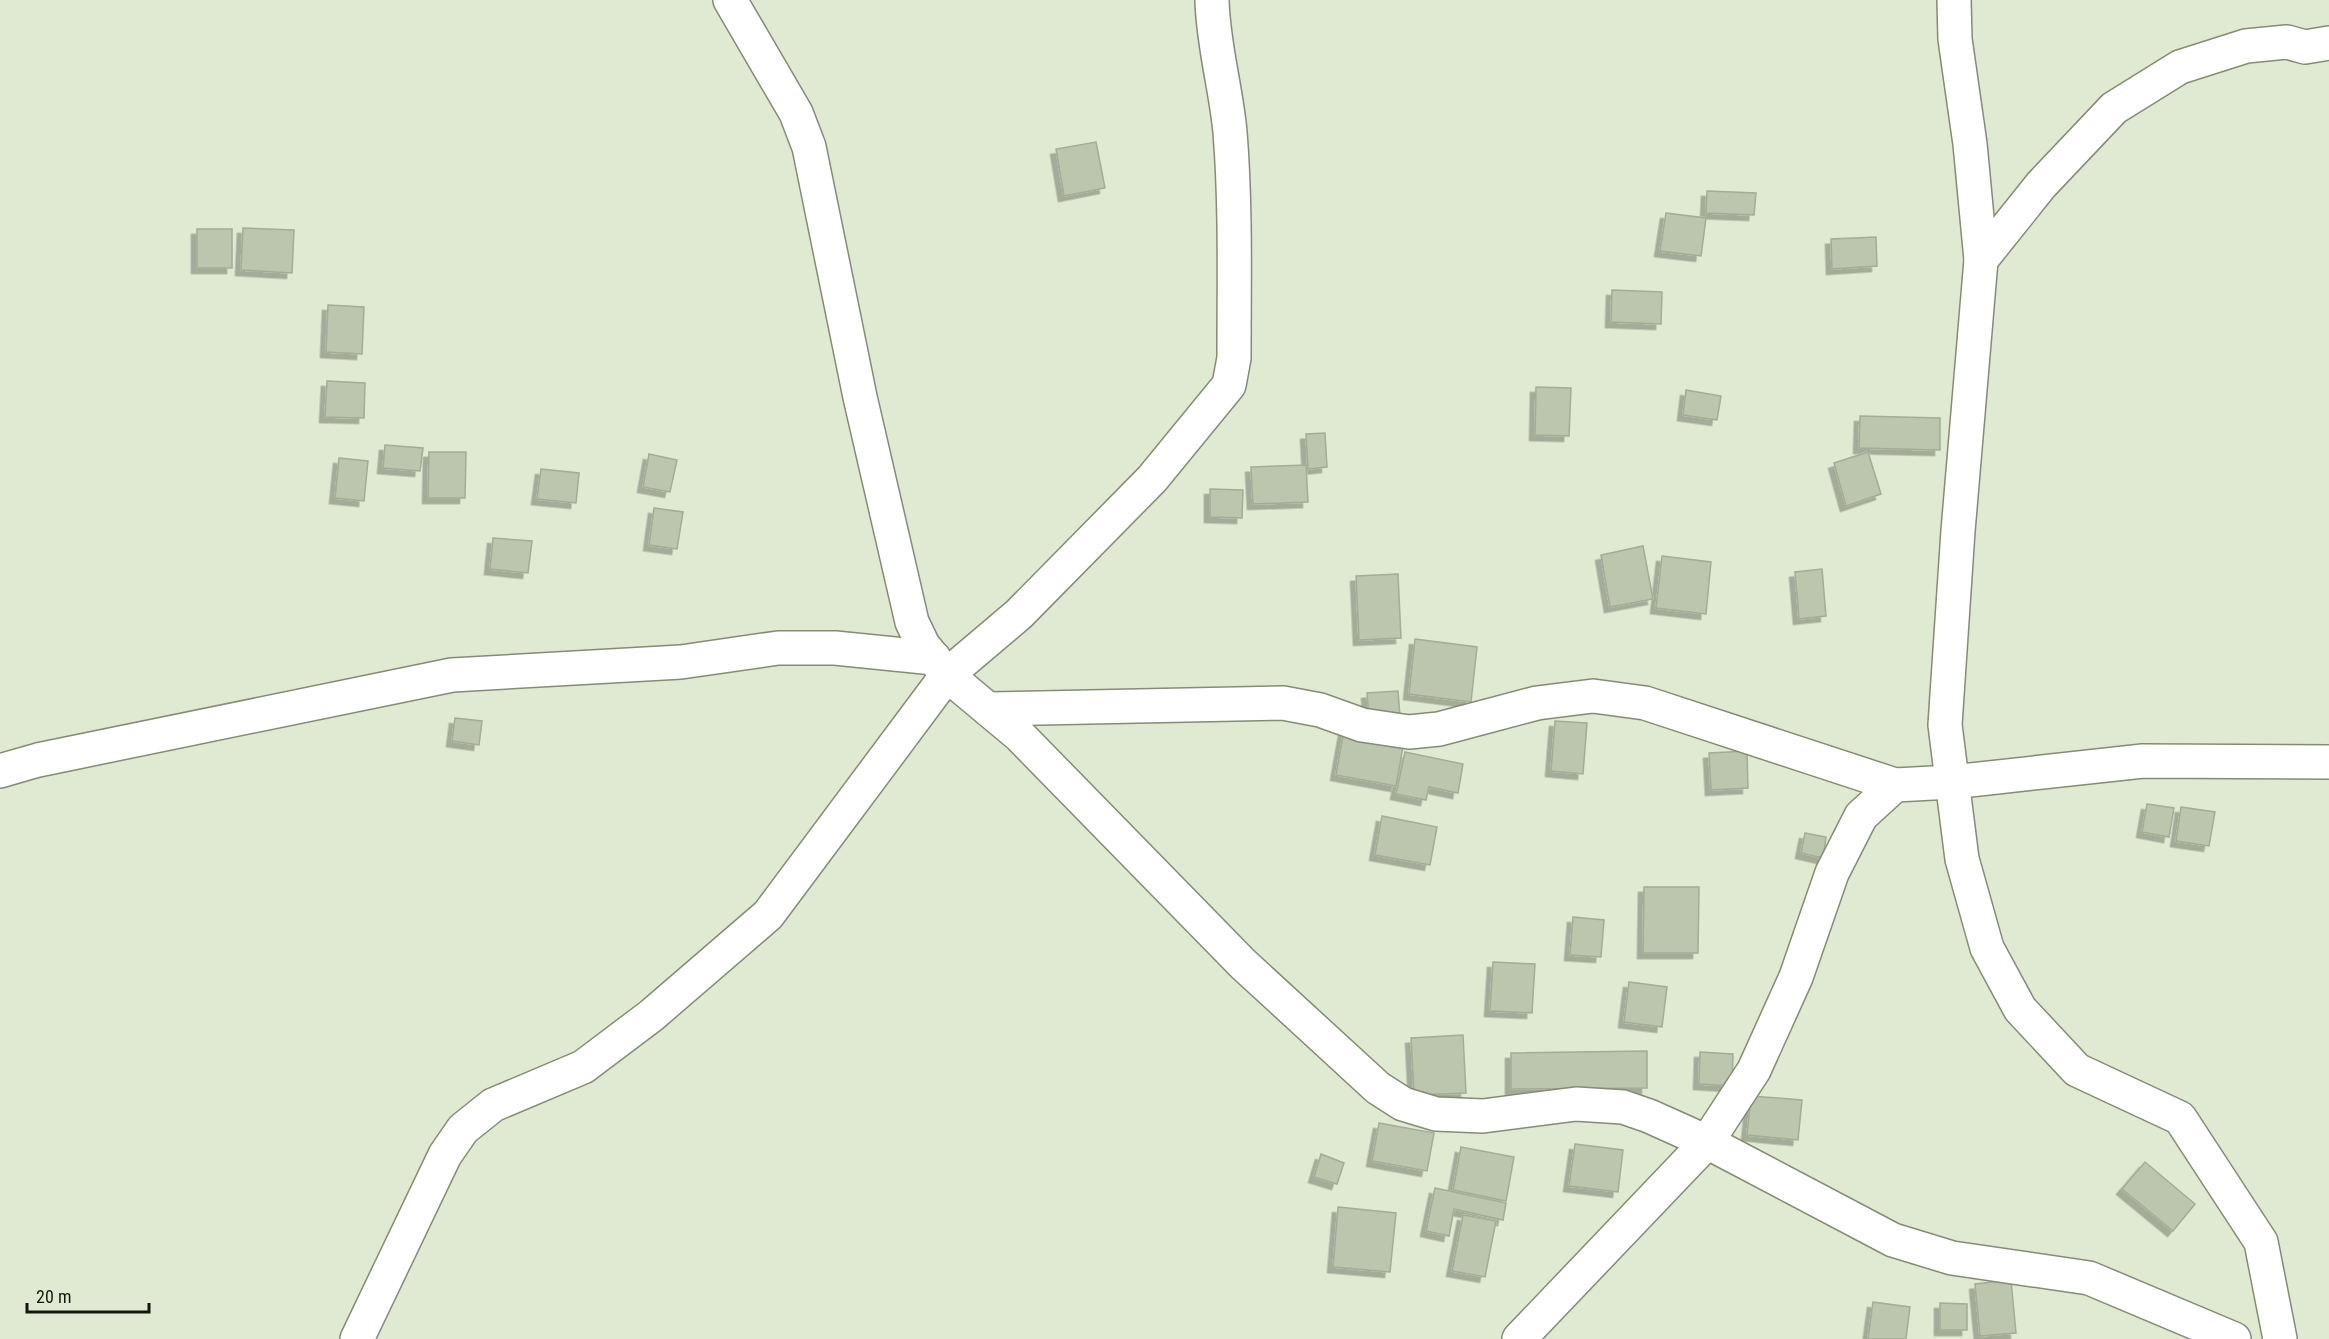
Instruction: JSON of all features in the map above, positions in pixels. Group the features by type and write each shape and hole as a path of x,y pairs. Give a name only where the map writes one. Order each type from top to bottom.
{"street":[{"path":"730,0 796,113 809,147 860,397 912,622 940,666 1019,735 1243,964 1378,1088 1403,1104 1436,1114 1483,1116 1576,1104 1623,1107 1707,1142 1893,1240 1952,1258 2089,1278 2234,1339"},
{"path":"357,1339 445,1155 463,1129 493,1105 583,1067 652,1015 768,915 940,666 1019,614 1152,479 1229,386 1234,358 1233,173 1229,128 1213,25 1212,0"},
{"path":"1954,0 1955,39 1970,144 1981,260 1946,714 1962,859 1987,948 2020,1009 2077,1070 2180,1118 2261,1242 2280,1339"},
{"path":"1981,260 2042,185 2114,108 2180,68 2246,46 2287,42 2305,47 2329,43"},
{"path":"0,771 38,760 452,675 681,662 778,648 835,648 940,666"},
{"path":"988,709 1283,703 1320,710 1362,724 1409,732 1439,729 1537,703 1593,696 1645,703 1895,785 1952,782 2144,761 2329,762"},
{"path":"1519,1339 1707,1142 1754,1070 1796,977 1832,873 1861,816 1895,785"}],"building":[{"path":"1096,142 1105,188 1064,196 1056,149"},
{"path":"1707,191 1756,193 1754,215 1706,213"},
{"path":"1666,213 1706,218 1701,256 1660,251"},
{"path":"243,228 294,230 292,273 241,270"},
{"path":"197,229 232,229 232,268 197,268"},
{"path":"1876,237 1877,266 1832,269 1831,239"},
{"path":"1612,290 1662,292 1661,324 1611,322"},
{"path":"328,305 364,307 362,354 326,352"},
{"path":"327,381 365,383 364,418 325,417"},
{"path":"1536,387 1571,388 1569,436 1535,435"},
{"path":"1686,390 1721,396 1717,420 1683,415"},
{"path":"1860,416 1940,418 1940,450 1859,448"},
{"path":"1325,433 1327,467 1308,469 1306,434"},
{"path":"385,445 423,448 420,471 383,468"},
{"path":"429,452 466,452 465,498 428,498"},
{"path":"1868,452 1881,494 1846,506 1834,463"},
{"path":"649,454 677,460 670,492 643,487"},
{"path":"339,458 368,461 364,501 335,498"},
{"path":"1306,465 1308,502 1253,504 1251,467"},
{"path":"541,469 579,473 576,503 537,499"},
{"path":"1210,489 1243,490 1242,518 1210,517"},
{"path":"654,508 683,512 677,549 649,545"},
{"path":"493,538 532,541 528,573 490,569"},
{"path":"1643,546 1653,599 1610,607 1601,555"},
{"path":"1662,556 1711,562 1706,614 1656,608"},
{"path":"1822,569 1826,616 1799,619 1795,572"},
{"path":"1398,574 1401,638 1359,640 1356,576"},
{"path":"1415,639 1477,647 1471,702 1409,694"},
{"path":"1398,691 1400,716 1369,718 1367,693"},
{"path":"455,718 482,721 479,745 452,741"},
{"path":"1555,721 1587,723 1583,774 1551,771"},
{"path":"1344,730 1404,741 1396,786 1336,775"},
{"path":"1747,751 1748,788 1711,790 1709,753"},
{"path":"1405,752 1463,764 1458,793 1429,787 1426,800 1396,794"},
{"path":"2147,804 2174,808 2169,837 2142,832"},
{"path":"2181,807 2215,812 2209,846 2176,841"},
{"path":"1382,816 1437,827 1430,865 1375,855"},
{"path":"1805,833 1826,837 1823,858 1801,853"},
{"path":"1644,887 1699,887 1698,953 1643,953"},
{"path":"1573,917 1604,920 1601,957 1570,955"},
{"path":"1493,962 1535,964 1532,1013 1490,1011"},
{"path":"1629,982 1667,987 1662,1027 1624,1022"},
{"path":"1463,1035 1466,1093 1414,1095 1411,1038"},
{"path":"1647,1051 1647,1088 1511,1089 1511,1053"},
{"path":"1700,1052 1733,1054 1732,1086 1699,1084"},
{"path":"1751,1096 1802,1100 1798,1140 1747,1135"},
{"path":"1379,1123 1434,1133 1427,1171 1372,1161"},
{"path":"1575,1144 1623,1150 1618,1192 1569,1186"},
{"path":"1461,1147 1514,1157 1506,1201 1453,1190"},
{"path":"1321,1154 1344,1163 1337,1184 1314,1177"},
{"path":"2145,1162 2195,1204 2173,1231 2122,1189"},
{"path":"1435,1188 1506,1203 1503,1220 1454,1209 1449,1236 1426,1231"},
{"path":"1338,1207 1396,1213 1390,1272 1333,1267"},
{"path":"1463,1215 1496,1221 1485,1277 1452,1271"},
{"path":"2011,1280 2016,1333 1980,1336 1975,1284"},
{"path":"1873,1302 1910,1307 1906,1339 1868,1339"},
{"path":"1940,1303 1967,1304 1967,1330 1940,1330"}]}
